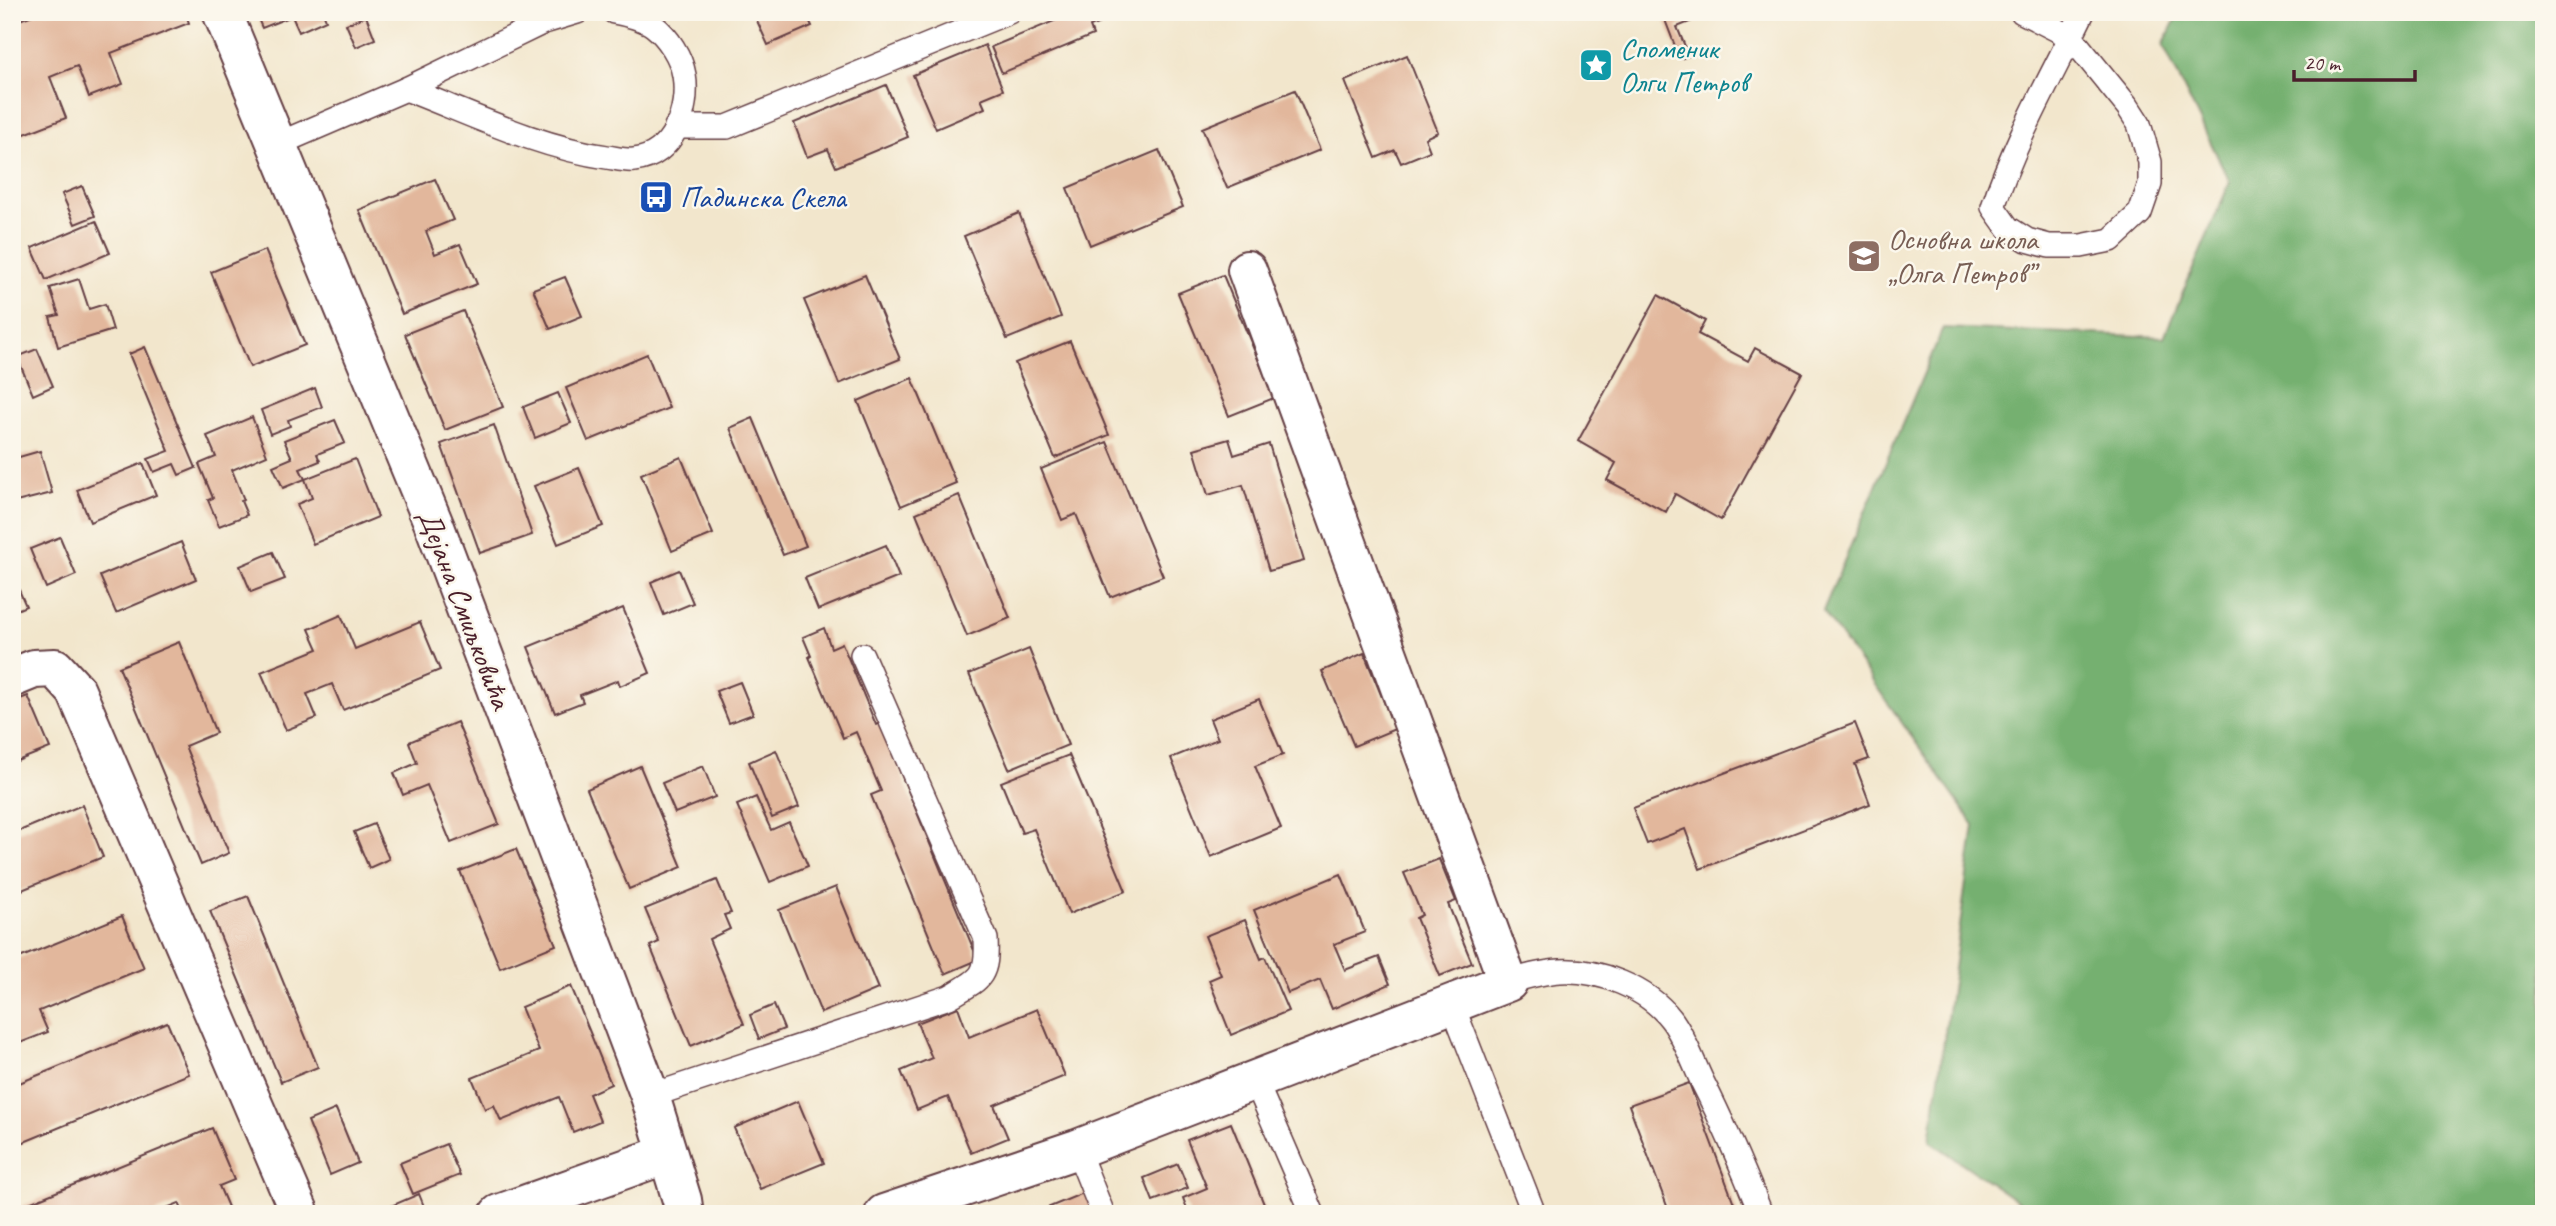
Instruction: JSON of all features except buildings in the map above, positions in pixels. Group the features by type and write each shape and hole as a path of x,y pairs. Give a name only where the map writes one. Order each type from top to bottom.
{"street":[{"name":"Дејана Смиљковића","path":"222,12 435,527 650,1096 684,1214"},
{"path":"884,1214 1077,1149 1508,982 1247,270"},
{"path":"12,678 34,669 55,668 76,691 300,1214"},
{"path":"499,1214 667,1154"}],"lane":[{"path":"278,144 406,89 544,22 577,12"},
{"path":"406,89 546,143 594,155 633,160 656,153 671,139 685,105 684,74 674,48 653,24 614,12"},
{"path":"676,127 727,127 1009,12"},
{"path":"2022,12 2071,37 2139,124 2150,162 2150,184 2140,213 2111,240 2081,246 2049,246 2027,240 2008,228 1993,207 2002,181 2071,37 2083,12"},
{"path":"650,1096 949,997 979,979 987,961 986,939 862,655"},
{"path":"1508,982 1535,974 1563,971 1591,974 1614,980 1654,1003 1671,1019 1677,1030 1723,1122 1761,1214"},
{"path":"1452,1004 1534,1214"},
{"path":"1255,1080 1313,1214"},
{"path":"1077,1149 1103,1214"}],"green space":[{"path":"2179,12 2544,12 2544,1214 2036,1214 1930,1141 1974,825 1823,611 1943,328 2164,337 2230,182 2163,45"}],"place":[{"name":"Споменик Олги Петров","path":"1596,65"},
{"name":"Падинска Скела","path":"656,197"},
{"name":"Основна школа „Олга Петров”","path":"1864,256"}]}
